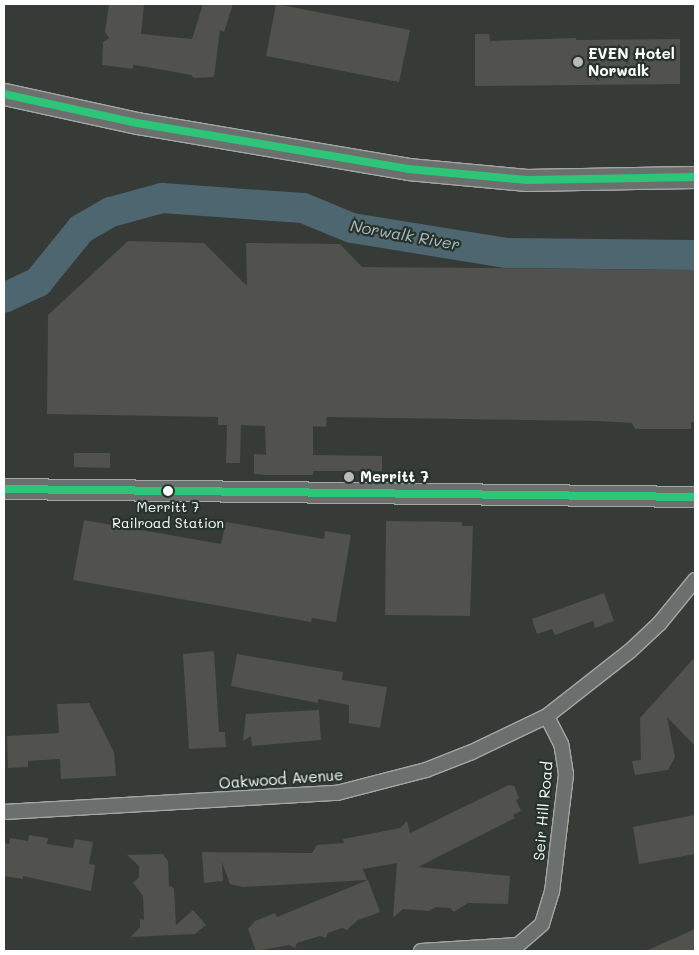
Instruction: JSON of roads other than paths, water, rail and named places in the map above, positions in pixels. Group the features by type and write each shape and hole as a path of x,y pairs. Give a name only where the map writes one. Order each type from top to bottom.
{"main road":[{"path":"4,94 137,123 408,169 533,180 695,177"}],"street":[{"path":"4,489 695,497"},
{"path":"547,716 630,651 659,624 695,580"},
{"name":"Oakwood Avenue","path":"4,812 338,793 426,770 472,752 547,716"},
{"name":"Seir Hill Road","path":"421,951 518,945 533,936 542,924 552,892 566,774 561,744 547,716"}],"waterway":[{"name":"Norwalk River","path":"4,298 38,282 81,229 111,212 162,198 303,208 352,228 507,253 695,255"}],"place":[{"name":"EVEN Hotel Norwalk","path":"578,62"},
{"name":"Merritt 7","path":"349,477"},
{"name":"Merritt 7 Railroad Station","path":"168,491"}]}
